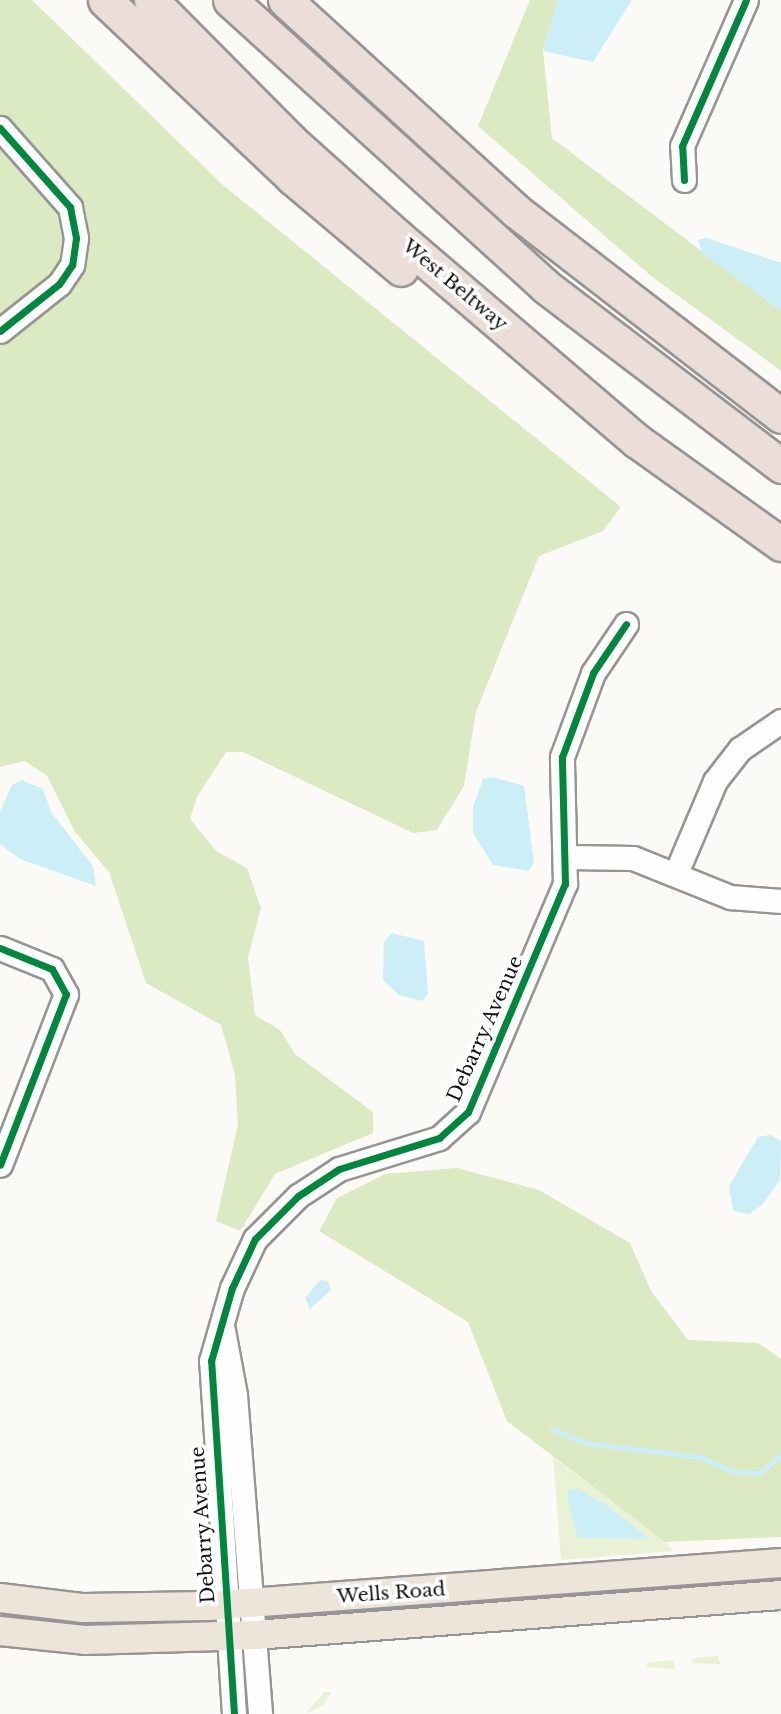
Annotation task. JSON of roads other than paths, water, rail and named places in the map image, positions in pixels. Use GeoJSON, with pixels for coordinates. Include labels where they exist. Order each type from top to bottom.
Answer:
{"type":"FeatureCollection","features":[{"type":"Feature","properties":{"kind":"highway"},"geometry":{"type":"LineString","coordinates":[[105,0],[293,178],[480,334],[638,441]]}},
{"type":"Feature","properties":{"kind":"highway","name":"West Beltway"},"geometry":{"type":"LineString","coordinates":[[151,0],[292,142],[638,441],[781,544]]}},
{"type":"Feature","properties":{"kind":"highway"},"geometry":{"type":"LineString","coordinates":[[230,0],[465,218],[781,466]]}},
{"type":"Feature","properties":{"kind":"highway"},"geometry":{"type":"LineString","coordinates":[[285,0],[516,211],[781,416]]}},
{"type":"Feature","properties":{"kind":"main road","name":"Wells Road"},"geometry":{"type":"LineString","coordinates":[[0,1598],[83,1608],[223,1604],[781,1563]]}},
{"type":"Feature","properties":{"kind":"main road","name":"Wells Road"},"geometry":{"type":"LineString","coordinates":[[0,1631],[85,1640],[241,1635],[781,1595]]}},
{"type":"Feature","properties":{"kind":"street"},"geometry":{"type":"LineString","coordinates":[[684,180],[682,146],[746,0]]}},
{"type":"Feature","properties":{"kind":"street"},"geometry":{"type":"LineString","coordinates":[[0,128],[71,207],[76,239],[72,265],[59,284],[0,331]]}},
{"type":"Feature","properties":{"kind":"street","name":"Debarry Avenue"},"geometry":{"type":"LineString","coordinates":[[260,1714],[241,1635],[223,1604],[211,1360],[222,1327],[255,1239],[298,1196],[340,1169],[439,1139],[468,1112],[565,884],[568,857],[562,757],[593,673],[626,624]]}},
{"type":"Feature","properties":{"kind":"street"},"geometry":{"type":"LineString","coordinates":[[676,873],[715,780],[740,749],[781,720]]}},
{"type":"Feature","properties":{"kind":"street"},"geometry":{"type":"LineString","coordinates":[[568,857],[616,854],[676,873],[730,897],[781,901]]}},
{"type":"Feature","properties":{"kind":"street"},"geometry":{"type":"LineString","coordinates":[[0,948],[52,969],[66,994],[0,1165]]}},
{"type":"Feature","properties":{"kind":"street","name":"Debarry Avenue"},"geometry":{"type":"LineString","coordinates":[[222,1327],[235,1395],[253,1602],[241,1635],[234,1714]]}},
{"type":"Feature","properties":{"kind":"water"},"geometry":{"type":"Polygon","coordinates":[[[558,0],[632,0],[593,62],[543,51],[558,0]]]}},
{"type":"Feature","properties":{"kind":"water"},"geometry":{"type":"Polygon","coordinates":[[[707,238],[781,263],[781,311],[703,254],[698,240],[707,238]]]}},
{"type":"Feature","properties":{"kind":"water"},"geometry":{"type":"Polygon","coordinates":[[[493,777],[524,786],[534,863],[528,871],[493,865],[473,833],[473,807],[483,779],[493,777]]]}},
{"type":"Feature","properties":{"kind":"water"},"geometry":{"type":"Polygon","coordinates":[[[22,780],[43,789],[51,812],[93,866],[96,886],[20,859],[0,844],[0,812],[12,785],[22,780]]]}},
{"type":"Feature","properties":{"kind":"water"},"geometry":{"type":"Polygon","coordinates":[[[392,933],[424,941],[428,994],[422,1001],[399,995],[383,980],[384,942],[392,933]]]}},
{"type":"Feature","properties":{"kind":"water"},"geometry":{"type":"Polygon","coordinates":[[[770,1135],[781,1141],[780,1180],[762,1205],[749,1214],[733,1211],[729,1186],[758,1137],[770,1135]]]}},
{"type":"Feature","properties":{"kind":"water"},"geometry":{"type":"Polygon","coordinates":[[[320,1280],[328,1281],[331,1290],[310,1309],[305,1298],[320,1280]]]}},
{"type":"Feature","properties":{"kind":"water"},"geometry":{"type":"Polygon","coordinates":[[[576,1488],[608,1506],[649,1539],[578,1538],[568,1502],[568,1490],[576,1488]]]}},
{"type":"Feature","properties":{"kind":"waterway"},"geometry":{"type":"LineString","coordinates":[[553,1429],[586,1443],[700,1457],[735,1472],[760,1473],[781,1454]]}}]}
